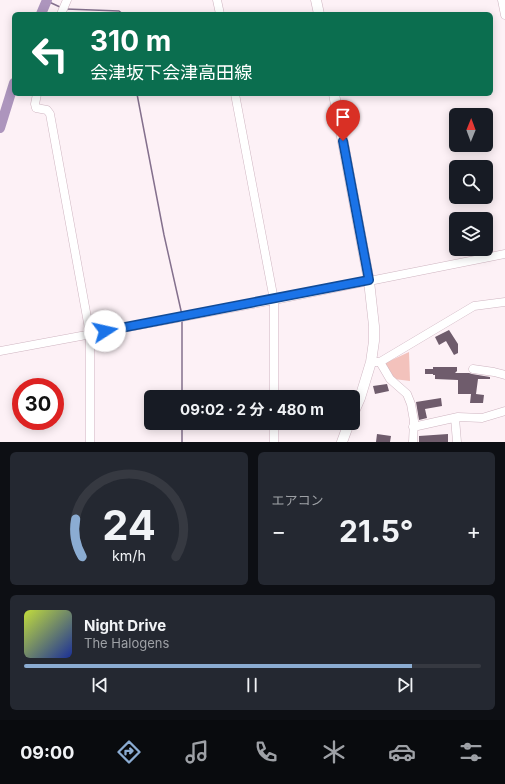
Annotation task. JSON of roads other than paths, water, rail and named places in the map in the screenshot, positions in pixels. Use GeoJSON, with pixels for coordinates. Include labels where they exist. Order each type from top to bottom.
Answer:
{"type":"FeatureCollection","features":[{"type":"Feature","properties":{"kind":"main road"},"geometry":{"type":"LineString","coordinates":[[316,0],[319,12]]}},
{"type":"Feature","properties":{"kind":"main road"},"geometry":{"type":"LineString","coordinates":[[334,96],[369,280],[375,362],[360,398]]}},
{"type":"Feature","properties":{"kind":"main road"},"geometry":{"type":"LineString","coordinates":[[342,442],[346,430]]}},
{"type":"Feature","properties":{"kind":"street"},"geometry":{"type":"LineString","coordinates":[[62,12],[67,0]]}},
{"type":"Feature","properties":{"kind":"street"},"geometry":{"type":"LineString","coordinates":[[217,0],[220,12]]}},
{"type":"Feature","properties":{"kind":"street"},"geometry":{"type":"LineString","coordinates":[[502,0],[505,15]]}},
{"type":"Feature","properties":{"kind":"street"},"geometry":{"type":"LineString","coordinates":[[37,96],[36,108],[46,110],[50,114],[90,334],[90,442]]}},
{"type":"Feature","properties":{"kind":"street"},"geometry":{"type":"LineString","coordinates":[[235,96],[274,300],[274,390]]}},
{"type":"Feature","properties":{"kind":"street"},"geometry":{"type":"LineString","coordinates":[[0,351],[274,300],[505,254]]}},
{"type":"Feature","properties":{"kind":"street"},"geometry":{"type":"LineString","coordinates":[[413,442],[411,404],[407,394],[390,379],[375,362],[474,306],[505,302]]}},
{"type":"Feature","properties":{"kind":"street"},"geometry":{"type":"LineString","coordinates":[[473,369],[505,375]]}},
{"type":"Feature","properties":{"kind":"street"},"geometry":{"type":"LineString","coordinates":[[413,427],[456,418],[482,418],[505,411]]}},
{"type":"Feature","properties":{"kind":"street"},"geometry":{"type":"LineString","coordinates":[[456,418],[457,442]]}},
{"type":"Feature","properties":{"kind":"street"},"geometry":{"type":"LineString","coordinates":[[274,430],[274,442]]}},
{"type":"Feature","properties":{"kind":"waterway"},"geometry":{"type":"LineString","coordinates":[[42,12],[47,0]]}},
{"type":"Feature","properties":{"kind":"waterway"},"geometry":{"type":"LineString","coordinates":[[47,1],[60,7]]}},
{"type":"Feature","properties":{"kind":"waterway"},"geometry":{"type":"LineString","coordinates":[[66,9],[120,12]]}},
{"type":"Feature","properties":{"kind":"waterway"},"geometry":{"type":"LineString","coordinates":[[0,128],[12,89]]}},
{"type":"Feature","properties":{"kind":"waterway"},"geometry":{"type":"LineString","coordinates":[[137,96],[164,235],[182,315]]}},
{"type":"Feature","properties":{"kind":"waterway"},"geometry":{"type":"LineString","coordinates":[[182,321],[182,390]]}},
{"type":"Feature","properties":{"kind":"waterway"},"geometry":{"type":"LineString","coordinates":[[182,430],[182,442]]}}]}
